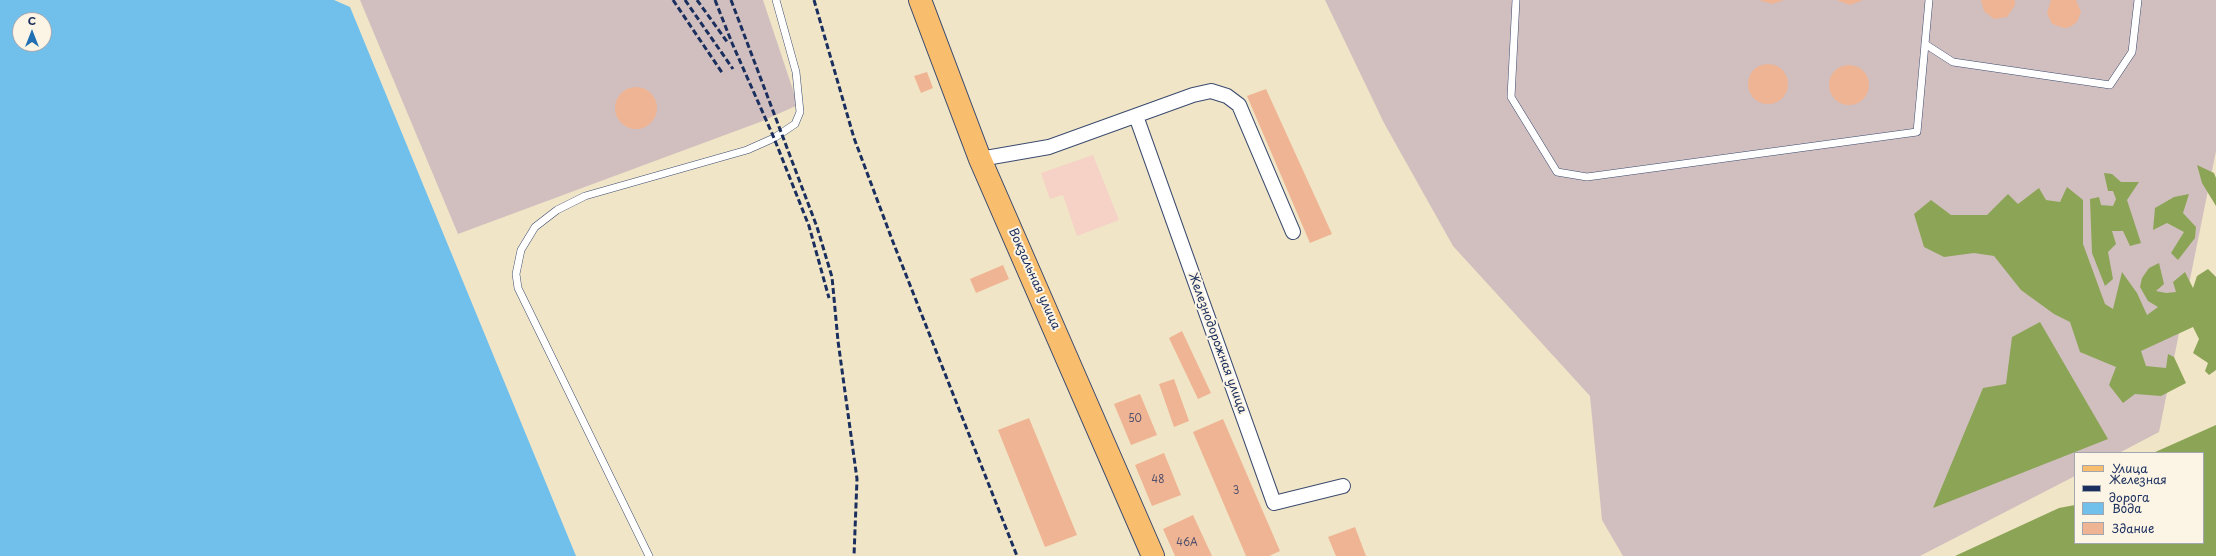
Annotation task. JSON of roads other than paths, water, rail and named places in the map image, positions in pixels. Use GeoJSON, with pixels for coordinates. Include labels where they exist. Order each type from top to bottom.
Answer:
{"type":"FeatureCollection","features":[{"type":"Feature","properties":{"kind":"main road","name":"Вокзальная улица"},"geometry":{"type":"LineString","coordinates":[[920,0],[980,159],[1153,556]]}},
{"type":"Feature","properties":{"kind":"street"},"geometry":{"type":"LineString","coordinates":[[980,159],[1048,147],[1193,95],[1211,91],[1227,96],[1239,105],[1293,232]]}},
{"type":"Feature","properties":{"kind":"street","name":"Железнодорожная улица"},"geometry":{"type":"LineString","coordinates":[[1136,116],[1274,503],[1343,486]]}},
{"type":"Feature","properties":{"kind":"lane"},"geometry":{"type":"LineString","coordinates":[[649,556],[518,288],[516,274],[520,250],[535,227],[557,210],[585,196],[747,150],[774,138],[795,124],[800,112],[796,72],[776,0]]}},
{"type":"Feature","properties":{"kind":"lane"},"geometry":{"type":"LineString","coordinates":[[1516,0],[1511,97],[1558,172],[1587,177],[1917,132],[1929,0]]}},
{"type":"Feature","properties":{"kind":"lane"},"geometry":{"type":"LineString","coordinates":[[1925,44],[1953,62],[2110,85],[2132,52],[2138,0]]}},
{"type":"Feature","properties":{"kind":"water"},"geometry":{"type":"Polygon","coordinates":[[[0,0],[334,0],[350,7],[576,556],[0,556],[0,0]]]}},
{"type":"Feature","properties":{"kind":"railway"},"geometry":{"type":"LineString","coordinates":[[673,0],[723,74]]}},
{"type":"Feature","properties":{"kind":"railway"},"geometry":{"type":"LineString","coordinates":[[685,0],[733,69]]}},
{"type":"Feature","properties":{"kind":"railway"},"geometry":{"type":"LineString","coordinates":[[697,0],[728,43]]}},
{"type":"Feature","properties":{"kind":"railway"},"geometry":{"type":"LineString","coordinates":[[715,0],[732,43],[774,138],[809,226],[829,298]]}},
{"type":"Feature","properties":{"kind":"railway"},"geometry":{"type":"LineString","coordinates":[[731,0],[817,227],[832,277],[838,341],[857,479],[854,556]]}},
{"type":"Feature","properties":{"kind":"railway"},"geometry":{"type":"LineString","coordinates":[[814,0],[854,138],[893,242],[1017,556]]}}]}
